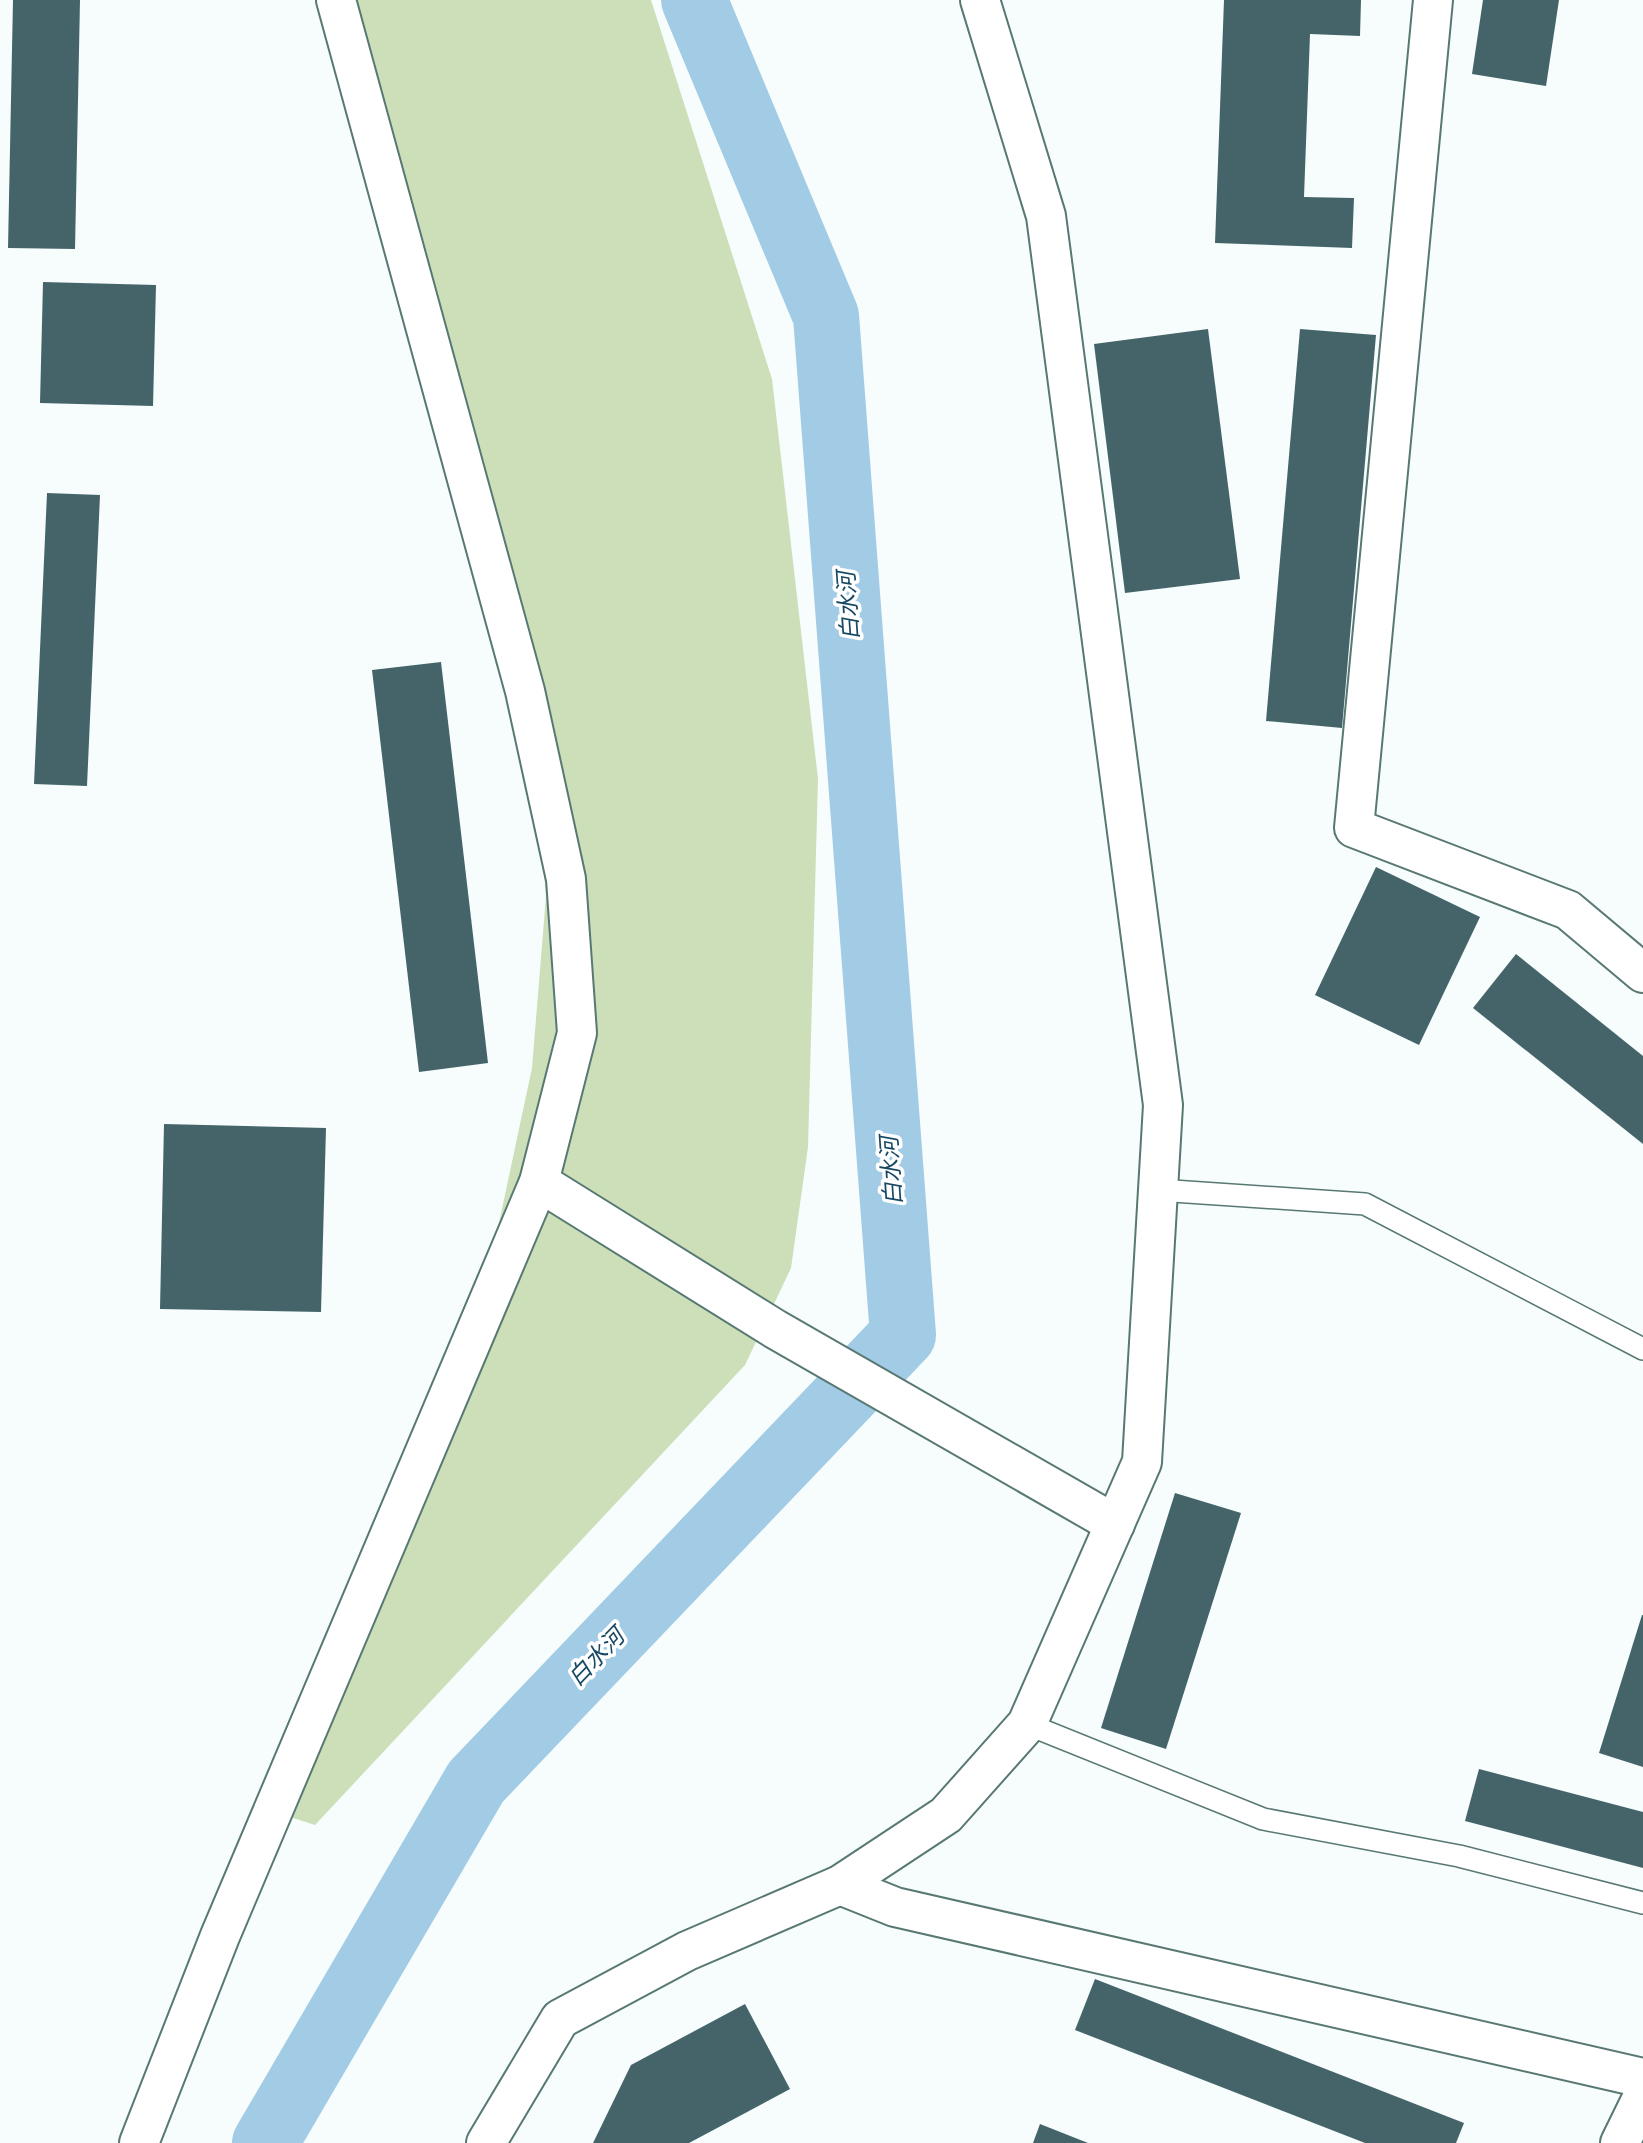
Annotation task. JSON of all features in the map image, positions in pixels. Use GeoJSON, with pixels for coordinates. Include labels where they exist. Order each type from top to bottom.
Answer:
{"type":"FeatureCollection","features":[{"type":"Feature","properties":{"kind":"main road"},"geometry":{"type":"LineString","coordinates":[[139,2143],[220,1936],[539,1182],[577,1033],[566,879],[525,691],[336,0]]}},
{"type":"Feature","properties":{"kind":"main road"},"geometry":{"type":"LineString","coordinates":[[486,2143],[560,2020],[687,1951],[840,1885],[946,1815],[1027,1724],[1142,1462],[1163,1105],[1046,215],[979,0]]}},
{"type":"Feature","properties":{"kind":"main road"},"geometry":{"type":"LineString","coordinates":[[1433,0],[1354,828],[1569,910],[1643,973]]}},
{"type":"Feature","properties":{"kind":"main road"},"geometry":{"type":"LineString","coordinates":[[539,1182],[775,1329],[1115,1524]]}},
{"type":"Feature","properties":{"kind":"main road"},"geometry":{"type":"LineString","coordinates":[[840,1885],[895,1908],[1643,2078]]}},
{"type":"Feature","properties":{"kind":"main road"},"geometry":{"type":"LineString","coordinates":[[1620,2143],[1643,2096]]}},
{"type":"Feature","properties":{"kind":"lane"},"geometry":{"type":"LineString","coordinates":[[1158,1190],[1365,1204],[1643,1349]]}},
{"type":"Feature","properties":{"kind":"lane"},"geometry":{"type":"LineString","coordinates":[[1027,1724],[1263,1819],[1459,1856],[1643,1903]]}},
{"type":"Feature","properties":{"kind":"green space"},"geometry":{"type":"Polygon","coordinates":[[[340,0],[651,0],[772,379],[818,779],[808,1147],[791,1268],[745,1365],[315,1825],[265,1809],[483,1298],[532,1068],[546,896],[523,623],[340,0]]]}},
{"type":"Feature","properties":{"kind":"building"},"geometry":{"type":"Polygon","coordinates":[[[13,0],[80,0],[75,249],[8,248],[13,0]]]}},
{"type":"Feature","properties":{"kind":"building"},"geometry":{"type":"Polygon","coordinates":[[[1224,0],[1361,0],[1360,36],[1310,34],[1304,197],[1354,198],[1352,248],[1215,243],[1224,0]]]}},
{"type":"Feature","properties":{"kind":"building"},"geometry":{"type":"Polygon","coordinates":[[[1483,0],[1559,0],[1546,86],[1472,74],[1483,0]]]}},
{"type":"Feature","properties":{"kind":"building"},"geometry":{"type":"Polygon","coordinates":[[[43,282],[156,285],[153,406],[40,403],[43,282]]]}},
{"type":"Feature","properties":{"kind":"building"},"geometry":{"type":"Polygon","coordinates":[[[1208,329],[1240,579],[1125,593],[1094,344],[1208,329]]]}},
{"type":"Feature","properties":{"kind":"building"},"geometry":{"type":"Polygon","coordinates":[[[1300,329],[1376,335],[1342,728],[1266,721],[1300,329]]]}},
{"type":"Feature","properties":{"kind":"building"},"geometry":{"type":"Polygon","coordinates":[[[47,493],[100,495],[87,786],[34,784],[47,493]]]}},
{"type":"Feature","properties":{"kind":"building"},"geometry":{"type":"Polygon","coordinates":[[[441,662],[488,1063],[419,1072],[372,670],[441,662]]]}},
{"type":"Feature","properties":{"kind":"building"},"geometry":{"type":"Polygon","coordinates":[[[1376,867],[1480,917],[1419,1045],[1315,995],[1376,867]]]}},
{"type":"Feature","properties":{"kind":"building"},"geometry":{"type":"Polygon","coordinates":[[[1516,954],[1643,1056],[1643,1144],[1473,1008],[1516,954]]]}},
{"type":"Feature","properties":{"kind":"building"},"geometry":{"type":"Polygon","coordinates":[[[164,1124],[326,1128],[321,1312],[160,1309],[164,1124]]]}},
{"type":"Feature","properties":{"kind":"building"},"geometry":{"type":"Polygon","coordinates":[[[1175,1493],[1241,1513],[1166,1749],[1101,1728],[1175,1493]]]}},
{"type":"Feature","properties":{"kind":"building"},"geometry":{"type":"Polygon","coordinates":[[[1643,1615],[1643,1767],[1599,1753],[1643,1615]]]}},
{"type":"Feature","properties":{"kind":"building"},"geometry":{"type":"Polygon","coordinates":[[[1479,1769],[1643,1812],[1643,1868],[1465,1821],[1479,1769]]]}},
{"type":"Feature","properties":{"kind":"building"},"geometry":{"type":"Polygon","coordinates":[[[1095,1979],[1464,2123],[1456,2143],[1365,2143],[1075,2030],[1095,1979]]]}},
{"type":"Feature","properties":{"kind":"building"},"geometry":{"type":"Polygon","coordinates":[[[745,2004],[790,2089],[689,2143],[593,2143],[631,2065],[745,2004]]]}},
{"type":"Feature","properties":{"kind":"building"},"geometry":{"type":"Polygon","coordinates":[[[1040,2124],[1088,2143],[1033,2143],[1040,2124]]]}},
{"type":"Feature","properties":{"kind":"waterway","name":"白水河"},"geometry":{"type":"LineString","coordinates":[[265,2143],[476,1782],[903,1335],[826,316],[694,0]]}}]}
